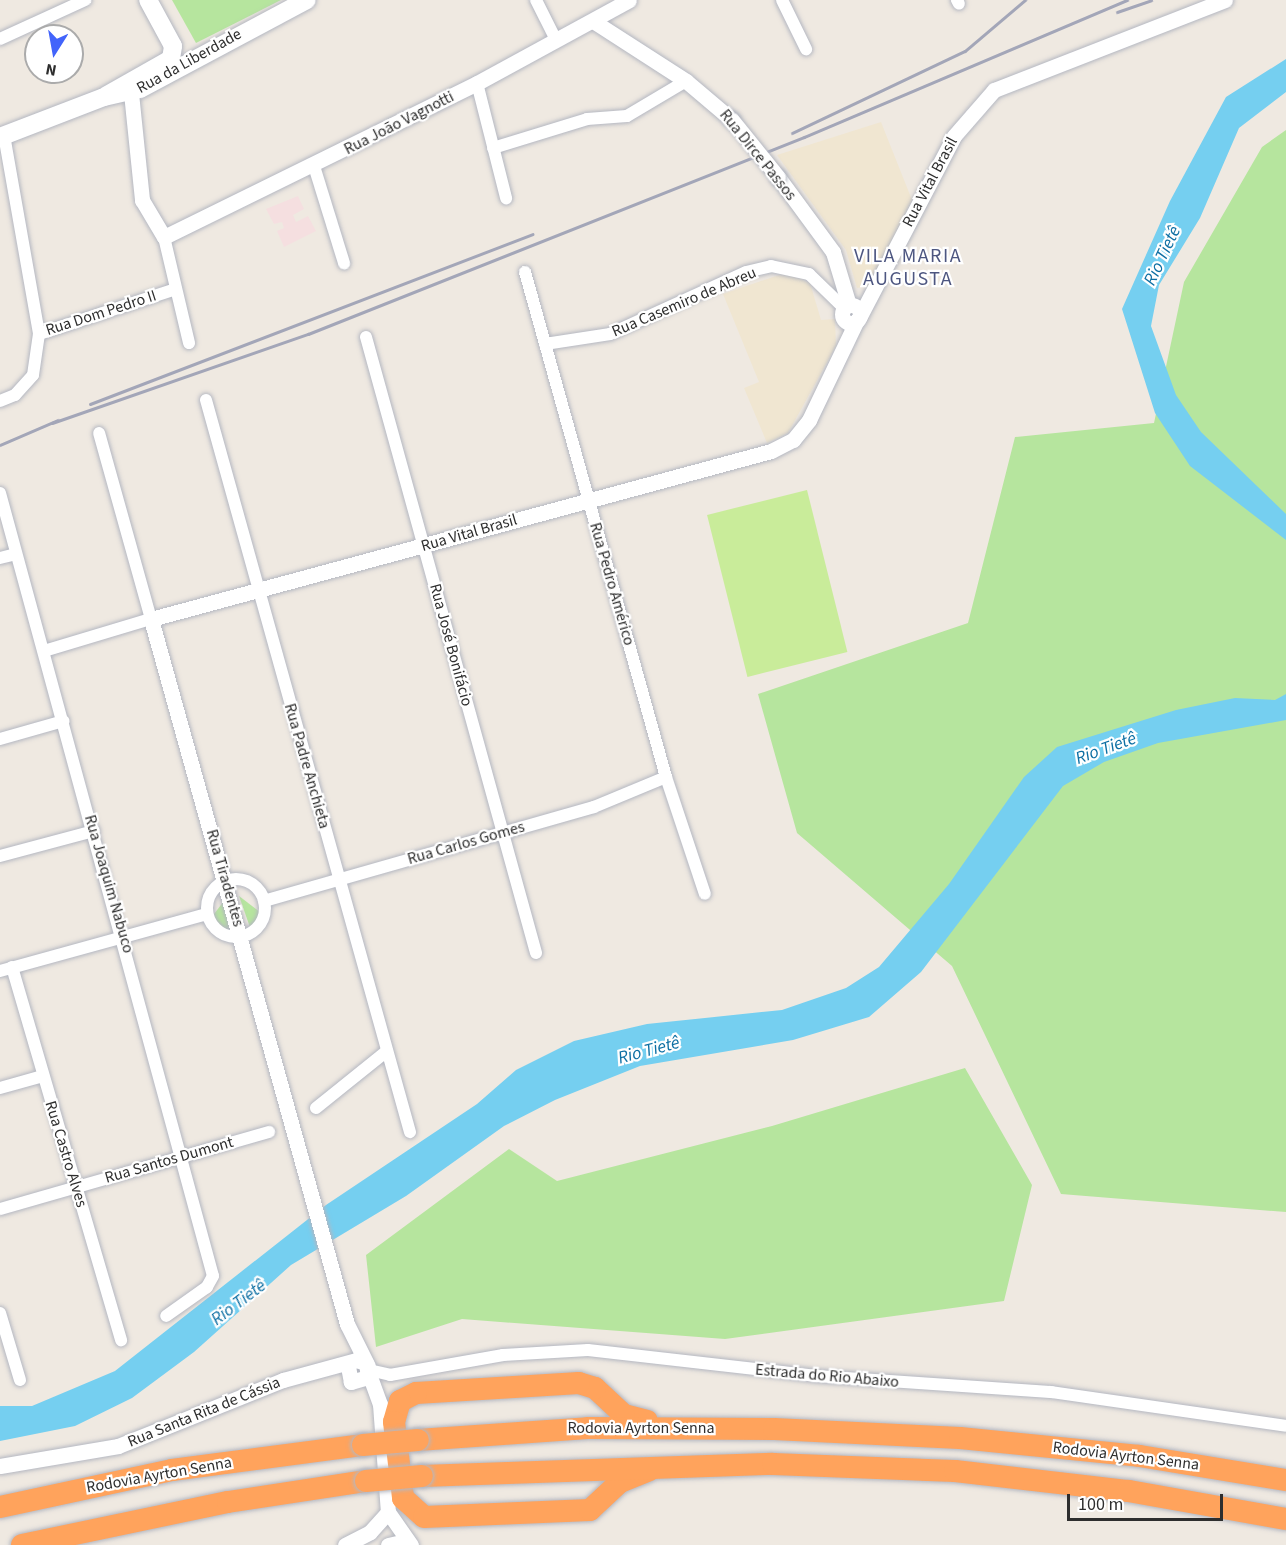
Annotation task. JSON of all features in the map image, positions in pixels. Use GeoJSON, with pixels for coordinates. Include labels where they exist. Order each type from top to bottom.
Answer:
{"type":"FeatureCollection","features":[{"type":"Feature","properties":{"kind":"highway"},"geometry":{"type":"LineString","coordinates":[[667,1465],[628,1477],[602,1501],[584,1511],[440,1517],[414,1513],[403,1498],[394,1422],[400,1401],[416,1393],[579,1383],[638,1420],[702,1427]]}},
{"type":"Feature","properties":{"kind":"highway"},"geometry":{"type":"LineString","coordinates":[[561,1429],[598,1414],[603,1397]]}},
{"type":"Feature","properties":{"kind":"highway","name":"Rodovia Ayrton Senna"},"geometry":{"type":"LineString","coordinates":[[0,1507],[172,1470],[363,1445],[561,1429],[702,1427],[960,1438],[1139,1456],[1286,1480]]}},
{"type":"Feature","properties":{"kind":"highway"},"geometry":{"type":"LineString","coordinates":[[22,1545],[228,1502],[366,1481],[568,1467],[667,1465],[955,1471],[1130,1491],[1286,1519]]}},
{"type":"Feature","properties":{"kind":"highway"},"geometry":{"type":"LineString","coordinates":[[568,1467],[598,1480],[602,1501]]}},
{"type":"Feature","properties":{"kind":"main road"},"geometry":{"type":"LineString","coordinates":[[104,97],[171,59],[173,46],[148,0]]}},
{"type":"Feature","properties":{"kind":"main road","name":"Rua da Liberdade"},"geometry":{"type":"LineString","coordinates":[[2,136],[104,97],[130,93],[208,48],[307,0]]}},
{"type":"Feature","properties":{"kind":"main road"},"geometry":{"type":"LineString","coordinates":[[173,46],[189,52],[208,48]]}},
{"type":"Feature","properties":{"kind":"main road"},"geometry":{"type":"LineString","coordinates":[[130,93],[159,66]]}},
{"type":"Feature","properties":{"kind":"street"},"geometry":{"type":"LineString","coordinates":[[0,39],[85,0]]}},
{"type":"Feature","properties":{"kind":"street"},"geometry":{"type":"LineString","coordinates":[[536,0],[555,38]]}},
{"type":"Feature","properties":{"kind":"street","name":"Rua João Vagnotti"},"geometry":{"type":"LineString","coordinates":[[164,237],[315,166],[477,83],[555,38],[593,21],[629,0]]}},
{"type":"Feature","properties":{"kind":"street"},"geometry":{"type":"LineString","coordinates":[[782,0],[806,49]]}},
{"type":"Feature","properties":{"kind":"street","name":"Rua Vital Brasil"},"geometry":{"type":"LineString","coordinates":[[44,651],[151,619],[423,547],[793,440],[843,351],[851,312],[874,289],[972,110],[994,90],[1024,75],[1225,0]]}},
{"type":"Feature","properties":{"kind":"street","name":"Rua Dirce Passos"},"geometry":{"type":"LineString","coordinates":[[593,21],[686,81],[732,120],[778,177],[833,252],[851,312]]}},
{"type":"Feature","properties":{"kind":"street"},"geometry":{"type":"LineString","coordinates":[[493,148],[587,119],[627,116],[686,81]]}},
{"type":"Feature","properties":{"kind":"street"},"geometry":{"type":"LineString","coordinates":[[477,83],[506,198]]}},
{"type":"Feature","properties":{"kind":"street"},"geometry":{"type":"LineString","coordinates":[[130,93],[142,200],[164,237],[189,343]]}},
{"type":"Feature","properties":{"kind":"street"},"geometry":{"type":"LineString","coordinates":[[2,136],[39,334]]}},
{"type":"Feature","properties":{"kind":"street"},"geometry":{"type":"LineString","coordinates":[[315,166],[344,263]]}},
{"type":"Feature","properties":{"kind":"street","name":"Rua Casemiro de Abreu"},"geometry":{"type":"LineString","coordinates":[[545,344],[610,334],[746,272],[771,266],[809,274],[851,312]]}},
{"type":"Feature","properties":{"kind":"street","name":"Rua Pedro Américo"},"geometry":{"type":"LineString","coordinates":[[525,272],[666,777],[705,894]]}},
{"type":"Feature","properties":{"kind":"street","name":"Rua Dom Pedro II"},"geometry":{"type":"LineString","coordinates":[[0,401],[15,395],[33,375],[39,334],[176,289]]}},
{"type":"Feature","properties":{"kind":"street","name":"Rua José Bonifácio"},"geometry":{"type":"LineString","coordinates":[[366,337],[537,953]]}},
{"type":"Feature","properties":{"kind":"street","name":"Rua Padre Anchieta"},"geometry":{"type":"LineString","coordinates":[[206,400],[257,591],[410,1132]]}},
{"type":"Feature","properties":{"kind":"street","name":"Rua Tiradentes"},"geometry":{"type":"LineString","coordinates":[[99,433],[226,881],[311,1195],[333,1265],[347,1324],[349,1364],[353,1383]]}},
{"type":"Feature","properties":{"kind":"street","name":"Rua Joaquim Nabuco"},"geometry":{"type":"LineString","coordinates":[[0,493],[184,1156],[213,1276],[207,1287],[166,1316]]}},
{"type":"Feature","properties":{"kind":"street"},"geometry":{"type":"LineString","coordinates":[[0,558],[16,554]]}},
{"type":"Feature","properties":{"kind":"street"},"geometry":{"type":"LineString","coordinates":[[0,739],[63,721]]}},
{"type":"Feature","properties":{"kind":"street","name":"Rua Carlos Gomes"},"geometry":{"type":"LineString","coordinates":[[264,901],[606,803],[666,777]]}},
{"type":"Feature","properties":{"kind":"street"},"geometry":{"type":"LineString","coordinates":[[0,856],[94,831]]}},
{"type":"Feature","properties":{"kind":"street"},"geometry":{"type":"LineString","coordinates":[[226,881],[247,882],[264,901],[260,926],[241,937],[218,931],[207,914],[210,897],[226,881]]}},
{"type":"Feature","properties":{"kind":"street"},"geometry":{"type":"LineString","coordinates":[[6,969],[207,914]]}},
{"type":"Feature","properties":{"kind":"street","name":"Rua Castro Alves"},"geometry":{"type":"LineString","coordinates":[[6,969],[43,1076],[120,1340]]}},
{"type":"Feature","properties":{"kind":"street"},"geometry":{"type":"LineString","coordinates":[[316,1108],[387,1051]]}},
{"type":"Feature","properties":{"kind":"street"},"geometry":{"type":"LineString","coordinates":[[0,1088],[43,1076]]}},
{"type":"Feature","properties":{"kind":"street","name":"Rua Santos Dumont"},"geometry":{"type":"LineString","coordinates":[[0,1209],[269,1132]]}},
{"type":"Feature","properties":{"kind":"street"},"geometry":{"type":"LineString","coordinates":[[0,1313],[20,1380]]}},
{"type":"Feature","properties":{"kind":"street","name":"Rua Tiradentes"},"geometry":{"type":"LineString","coordinates":[[347,1324],[377,1392],[388,1512]]}},
{"type":"Feature","properties":{"kind":"street","name":"Estrada do Rio Abaixo"},"geometry":{"type":"LineString","coordinates":[[369,1370],[390,1375],[503,1354],[588,1350],[815,1376],[1051,1392],[1286,1426]]}},
{"type":"Feature","properties":{"kind":"street"},"geometry":{"type":"LineString","coordinates":[[349,1364],[360,1360],[369,1370],[353,1383],[379,1421]]}},
{"type":"Feature","properties":{"kind":"street","name":"Rua Santa Rita de Cássia"},"geometry":{"type":"LineString","coordinates":[[0,1466],[118,1446],[302,1376],[349,1364]]}},
{"type":"Feature","properties":{"kind":"street","name":"Rua Santa Rita de Cássia"},"geometry":{"type":"LineString","coordinates":[[302,1376],[353,1383]]}},
{"type":"Feature","properties":{"kind":"street"},"geometry":{"type":"LineString","coordinates":[[345,1545],[370,1532],[388,1512],[408,1543],[388,1545]]}},
{"type":"Feature","properties":{"kind":"shaded area"},"geometry":{"type":"Polygon","coordinates":[[[881,122],[912,200],[869,286],[857,288],[846,250],[777,155],[881,122]]]}},
{"type":"Feature","properties":{"kind":"shaded area"},"geometry":{"type":"Polygon","coordinates":[[[298,196],[304,209],[293,215],[296,222],[308,216],[316,231],[284,247],[277,231],[284,228],[282,222],[274,224],[266,209],[298,196]]]}},
{"type":"Feature","properties":{"kind":"shaded area"},"geometry":{"type":"Polygon","coordinates":[[[785,273],[810,283],[821,320],[835,319],[836,346],[788,433],[767,443],[744,388],[759,382],[723,294],[785,273]]]}},
{"type":"Feature","properties":{"kind":"green space"},"geometry":{"type":"Polygon","coordinates":[[[172,0],[281,0],[196,43],[172,0]]]}},
{"type":"Feature","properties":{"kind":"green space"},"geometry":{"type":"Polygon","coordinates":[[[1286,130],[1286,1212],[1061,1194],[952,966],[797,833],[758,694],[968,623],[1015,437],[1154,423],[1184,282],[1262,147],[1286,130]]]}},
{"type":"Feature","properties":{"kind":"green space"},"geometry":{"type":"Polygon","coordinates":[[[807,490],[847,652],[747,677],[707,515],[807,490]]]}},
{"type":"Feature","properties":{"kind":"green space"},"geometry":{"type":"Polygon","coordinates":[[[239,896],[260,912],[252,933],[239,896]]]}},
{"type":"Feature","properties":{"kind":"green space"},"geometry":{"type":"Polygon","coordinates":[[[224,901],[236,937],[217,927],[214,914],[224,901]]]}},
{"type":"Feature","properties":{"kind":"green space"},"geometry":{"type":"Polygon","coordinates":[[[965,1068],[1032,1185],[1004,1301],[725,1339],[462,1319],[376,1347],[366,1255],[509,1149],[557,1181],[772,1126],[965,1068]]]}},
{"type":"Feature","properties":{"kind":"water","name":"Rio Tietê"},"geometry":{"type":"Polygon","coordinates":[[[1286,59],[1286,92],[1239,128],[1200,218],[1159,285],[1151,326],[1176,395],[1201,432],[1286,514],[1286,540],[1190,466],[1155,413],[1122,309],[1170,201],[1226,97],[1286,59]]]}},
{"type":"Feature","properties":{"kind":"water","name":"Rio Tietê"},"geometry":{"type":"Polygon","coordinates":[[[1286,694],[1286,720],[1158,743],[1104,762],[1063,786],[921,972],[869,1017],[793,1040],[640,1066],[555,1100],[504,1126],[406,1196],[291,1265],[194,1352],[132,1398],[75,1426],[0,1441],[0,1406],[32,1406],[115,1371],[326,1205],[477,1104],[516,1070],[574,1041],[647,1024],[782,1010],[846,988],[879,967],[949,884],[1024,777],[1057,747],[1176,710],[1235,698],[1275,700],[1286,694]]]}},
{"type":"Feature","properties":{"kind":"railway"},"geometry":{"type":"LineString","coordinates":[[792,133],[965,51],[1025,0]]}},
{"type":"Feature","properties":{"kind":"railway"},"geometry":{"type":"LineString","coordinates":[[52,423],[308,334],[804,137],[1127,0]]}},
{"type":"Feature","properties":{"kind":"railway"},"geometry":{"type":"LineString","coordinates":[[1117,12],[1151,0]]}},
{"type":"Feature","properties":{"kind":"railway"},"geometry":{"type":"LineString","coordinates":[[90,404],[532,234]]}},
{"type":"Feature","properties":{"kind":"railway"},"geometry":{"type":"LineString","coordinates":[[0,445],[58,420]]}},
{"type":"Feature","properties":{"kind":"district","name":"VILA MARIA AUGUSTA"},"geometry":{"type":"Point","coordinates":[908,268]}}]}
